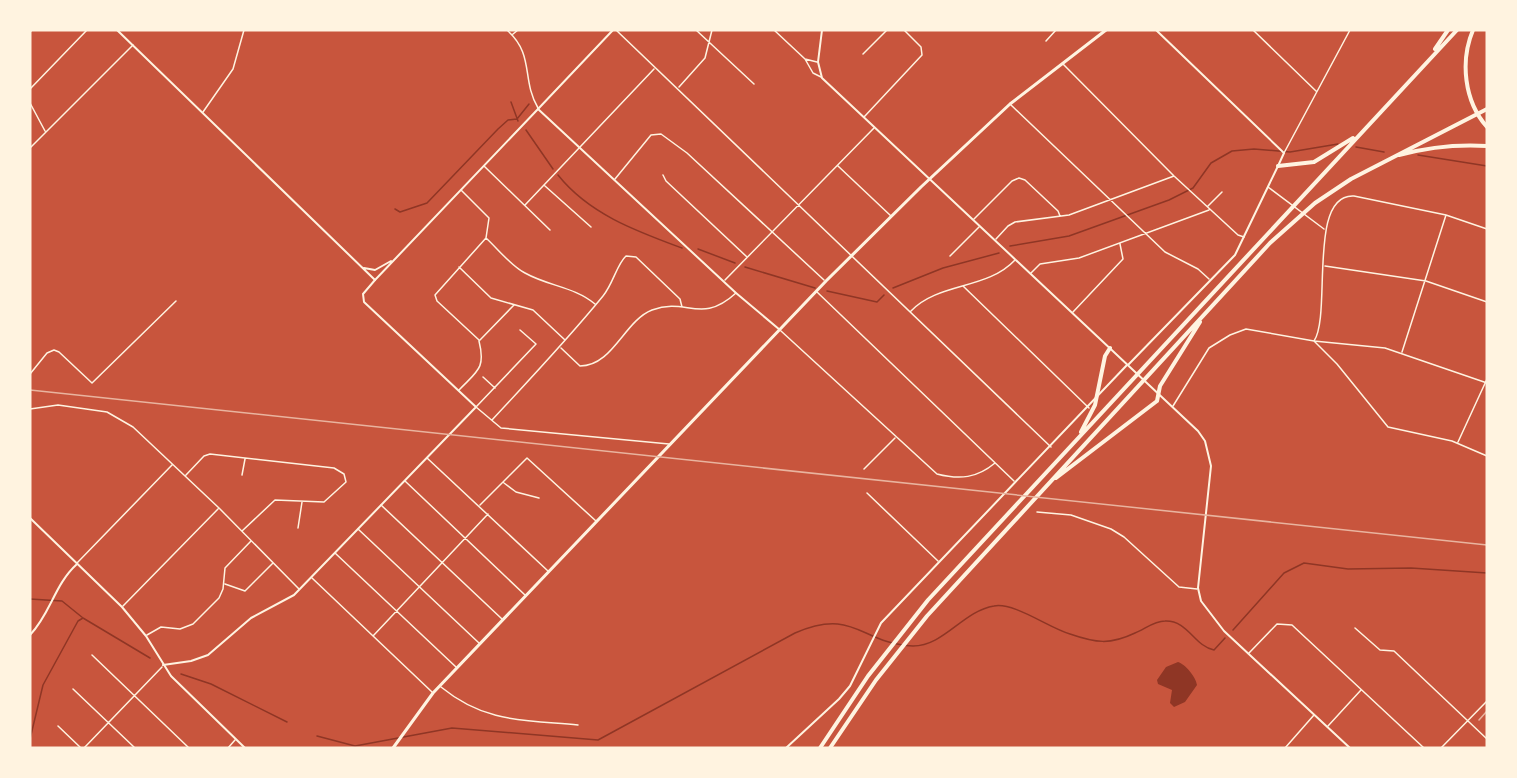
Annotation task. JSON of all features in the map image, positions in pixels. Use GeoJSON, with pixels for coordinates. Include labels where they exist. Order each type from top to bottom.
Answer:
{"type":"FeatureCollection","features":[{"type":"Feature","properties":{"kind":"highway"},"geometry":{"type":"LineString","coordinates":[[1428,59],[1448,30]]}},
{"type":"Feature","properties":{"kind":"highway"},"geometry":{"type":"LineString","coordinates":[[820,748],[901,633],[1457,30]]}},
{"type":"Feature","properties":{"kind":"highway"},"geometry":{"type":"LineString","coordinates":[[1473,30],[1466,51],[1466,78],[1471,99],[1487,127]]}},
{"type":"Feature","properties":{"kind":"highway"},"geometry":{"type":"LineString","coordinates":[[830,748],[909,637],[1270,243],[1308,209],[1351,179],[1487,109]]}},
{"type":"Feature","properties":{"kind":"highway"},"geometry":{"type":"LineString","coordinates":[[1278,166],[1302,165],[1319,160],[1361,132]]}},
{"type":"Feature","properties":{"kind":"highway"},"geometry":{"type":"LineString","coordinates":[[1390,157],[1429,147],[1459,144],[1487,146]]}},
{"type":"Feature","properties":{"kind":"highway"},"geometry":{"type":"LineString","coordinates":[[1046,486],[1157,401],[1160,386],[1207,312]]}},
{"type":"Feature","properties":{"kind":"highway"},"geometry":{"type":"LineString","coordinates":[[1077,440],[1095,405],[1105,356],[1110,348]]}},
{"type":"Feature","properties":{"kind":"main road"},"geometry":{"type":"LineString","coordinates":[[117,30],[375,280]]}},
{"type":"Feature","properties":{"kind":"main road"},"geometry":{"type":"LineString","coordinates":[[163,666],[208,655],[251,618],[299,590],[476,408],[364,302],[363,294],[615,30]]}},
{"type":"Feature","properties":{"kind":"main road"},"geometry":{"type":"LineString","coordinates":[[822,30],[818,62],[822,78],[1198,430],[1210,454],[1198,589],[1201,601],[1224,631],[1350,748]]}},
{"type":"Feature","properties":{"kind":"main road"},"geometry":{"type":"LineString","coordinates":[[393,748],[402,732],[433,693],[826,281],[930,178],[1010,104],[1106,30]]}},
{"type":"Feature","properties":{"kind":"main road"},"geometry":{"type":"LineString","coordinates":[[786,748],[850,686],[876,629],[1210,281],[1234,255],[1245,237],[1284,153],[1156,30]]}},
{"type":"Feature","properties":{"kind":"main road"},"geometry":{"type":"LineString","coordinates":[[538,109],[736,293],[780,330]]}},
{"type":"Feature","properties":{"kind":"main road"},"geometry":{"type":"LineString","coordinates":[[361,267],[369,270],[381,268],[397,256]]}},
{"type":"Feature","properties":{"kind":"main road"},"geometry":{"type":"LineString","coordinates":[[30,518],[122,607],[146,636],[163,666],[245,748]]}},
{"type":"Feature","properties":{"kind":"main road"},"geometry":{"type":"LineString","coordinates":[[30,635],[47,609],[63,576],[77,564]]}},
{"type":"Feature","properties":{"kind":"street"},"geometry":{"type":"LineString","coordinates":[[30,89],[87,30]]}},
{"type":"Feature","properties":{"kind":"street"},"geometry":{"type":"LineString","coordinates":[[203,113],[233,69],[244,30]]}},
{"type":"Feature","properties":{"kind":"street"},"geometry":{"type":"LineString","coordinates":[[507,30],[523,49],[531,93],[538,109]]}},
{"type":"Feature","properties":{"kind":"street"},"geometry":{"type":"LineString","coordinates":[[513,35],[518,30]]}},
{"type":"Feature","properties":{"kind":"street"},"geometry":{"type":"LineString","coordinates":[[615,30],[1051,447]]}},
{"type":"Feature","properties":{"kind":"street"},"geometry":{"type":"LineString","coordinates":[[696,30],[753,84]]}},
{"type":"Feature","properties":{"kind":"street"},"geometry":{"type":"LineString","coordinates":[[678,88],[701,64],[712,30]]}},
{"type":"Feature","properties":{"kind":"street"},"geometry":{"type":"LineString","coordinates":[[774,30],[805,59],[813,73],[822,78]]}},
{"type":"Feature","properties":{"kind":"street"},"geometry":{"type":"LineString","coordinates":[[864,54],[887,30]]}},
{"type":"Feature","properties":{"kind":"street"},"geometry":{"type":"LineString","coordinates":[[864,118],[922,55],[921,47],[904,30]]}},
{"type":"Feature","properties":{"kind":"street"},"geometry":{"type":"LineString","coordinates":[[1046,41],[1056,30]]}},
{"type":"Feature","properties":{"kind":"street"},"geometry":{"type":"LineString","coordinates":[[1253,30],[1317,91]]}},
{"type":"Feature","properties":{"kind":"street"},"geometry":{"type":"LineString","coordinates":[[1284,153],[1350,30]]}},
{"type":"Feature","properties":{"kind":"street"},"geometry":{"type":"LineString","coordinates":[[30,148],[133,45]]}},
{"type":"Feature","properties":{"kind":"street"},"geometry":{"type":"LineString","coordinates":[[805,59],[818,62]]}},
{"type":"Feature","properties":{"kind":"street"},"geometry":{"type":"LineString","coordinates":[[1063,64],[1174,176],[1238,235],[1245,237]]}},
{"type":"Feature","properties":{"kind":"street"},"geometry":{"type":"LineString","coordinates":[[525,205],[656,68]]}},
{"type":"Feature","properties":{"kind":"street"},"geometry":{"type":"LineString","coordinates":[[30,103],[45,132]]}},
{"type":"Feature","properties":{"kind":"street"},"geometry":{"type":"LineString","coordinates":[[1010,104],[1166,252],[1198,269],[1210,281]]}},
{"type":"Feature","properties":{"kind":"street"},"geometry":{"type":"LineString","coordinates":[[724,281],[874,128]]}},
{"type":"Feature","properties":{"kind":"street"},"geometry":{"type":"LineString","coordinates":[[614,179],[651,135],[657,133],[687,153],[826,281]]}},
{"type":"Feature","properties":{"kind":"street"},"geometry":{"type":"LineString","coordinates":[[484,166],[550,230]]}},
{"type":"Feature","properties":{"kind":"street"},"geometry":{"type":"LineString","coordinates":[[837,166],[892,217]]}},
{"type":"Feature","properties":{"kind":"street"},"geometry":{"type":"LineString","coordinates":[[663,175],[666,181],[748,257]]}},
{"type":"Feature","properties":{"kind":"street"},"geometry":{"type":"LineString","coordinates":[[995,240],[1015,222],[1060,216],[1174,176]]}},
{"type":"Feature","properties":{"kind":"street"},"geometry":{"type":"LineString","coordinates":[[974,220],[1012,181],[1019,178],[1025,180],[1058,211],[1060,216]]}},
{"type":"Feature","properties":{"kind":"street"},"geometry":{"type":"LineString","coordinates":[[544,185],[591,227]]}},
{"type":"Feature","properties":{"kind":"street"},"geometry":{"type":"LineString","coordinates":[[1268,187],[1324,229]]}},
{"type":"Feature","properties":{"kind":"street"},"geometry":{"type":"LineString","coordinates":[[458,391],[481,366],[483,357],[479,340],[437,301],[435,295],[486,238],[489,218],[461,189]]}},
{"type":"Feature","properties":{"kind":"street"},"geometry":{"type":"LineString","coordinates":[[1208,207],[1222,192]]}},
{"type":"Feature","properties":{"kind":"street"},"geometry":{"type":"LineString","coordinates":[[1314,341],[1318,335],[1324,266],[1324,229],[1338,201],[1348,196],[1446,215],[1487,229]]}},
{"type":"Feature","properties":{"kind":"street"},"geometry":{"type":"LineString","coordinates":[[1030,273],[1040,264],[1068,261],[1210,210]]}},
{"type":"Feature","properties":{"kind":"street"},"geometry":{"type":"LineString","coordinates":[[1402,353],[1446,215]]}},
{"type":"Feature","properties":{"kind":"street"},"geometry":{"type":"LineString","coordinates":[[950,256],[980,225]]}},
{"type":"Feature","properties":{"kind":"street"},"geometry":{"type":"LineString","coordinates":[[486,238],[523,273],[585,295],[596,304]]}},
{"type":"Feature","properties":{"kind":"street"},"geometry":{"type":"LineString","coordinates":[[1072,313],[1123,259],[1120,244]]}},
{"type":"Feature","properties":{"kind":"street"},"geometry":{"type":"LineString","coordinates":[[491,421],[566,341],[612,285],[626,256],[636,257],[680,299],[682,308]]}},
{"type":"Feature","properties":{"kind":"street"},"geometry":{"type":"LineString","coordinates":[[910,312],[929,297],[995,277],[1016,259]]}},
{"type":"Feature","properties":{"kind":"street"},"geometry":{"type":"LineString","coordinates":[[1324,266],[1426,281],[1487,302]]}},
{"type":"Feature","properties":{"kind":"street"},"geometry":{"type":"LineString","coordinates":[[459,267],[491,298],[533,310],[566,341]]}},
{"type":"Feature","properties":{"kind":"street"},"geometry":{"type":"LineString","coordinates":[[963,286],[1089,408]]}},
{"type":"Feature","properties":{"kind":"street"},"geometry":{"type":"LineString","coordinates":[[817,291],[1015,482]]}},
{"type":"Feature","properties":{"kind":"street"},"geometry":{"type":"LineString","coordinates":[[560,347],[580,366],[589,366],[615,346],[628,328],[651,310],[714,309],[736,293]]}},
{"type":"Feature","properties":{"kind":"street"},"geometry":{"type":"LineString","coordinates":[[30,374],[47,353],[54,350],[92,383],[176,301]]}},
{"type":"Feature","properties":{"kind":"street"},"geometry":{"type":"LineString","coordinates":[[479,340],[514,304]]}},
{"type":"Feature","properties":{"kind":"street"},"geometry":{"type":"LineString","coordinates":[[1173,406],[1209,348],[1230,335],[1246,329],[1314,341],[1385,348],[1487,381],[1458,443]]}},
{"type":"Feature","properties":{"kind":"street"},"geometry":{"type":"LineString","coordinates":[[520,330],[536,344],[476,408],[491,421],[501,428],[670,444]]}},
{"type":"Feature","properties":{"kind":"street"},"geometry":{"type":"LineString","coordinates":[[780,330],[928,468],[950,477],[981,474],[995,463]]}},
{"type":"Feature","properties":{"kind":"street"},"geometry":{"type":"LineString","coordinates":[[1314,341],[1337,364],[1388,427],[1458,443],[1487,456]]}},
{"type":"Feature","properties":{"kind":"street"},"geometry":{"type":"LineString","coordinates":[[483,378],[495,388]]}},
{"type":"Feature","properties":{"kind":"street"},"geometry":{"type":"LineString","coordinates":[[30,409],[58,405],[107,412],[133,428],[174,464],[274,562],[299,590]]}},
{"type":"Feature","properties":{"kind":"street"},"geometry":{"type":"LineString","coordinates":[[864,469],[896,437]]}},
{"type":"Feature","properties":{"kind":"street"},"geometry":{"type":"LineString","coordinates":[[185,476],[204,456],[210,454],[334,468],[341,470],[346,478],[346,482],[324,502],[283,498],[275,500],[242,531]]}},
{"type":"Feature","properties":{"kind":"street"},"geometry":{"type":"LineString","coordinates":[[428,458],[549,571]]}},
{"type":"Feature","properties":{"kind":"street"},"geometry":{"type":"LineString","coordinates":[[479,506],[527,458],[597,522]]}},
{"type":"Feature","properties":{"kind":"street"},"geometry":{"type":"LineString","coordinates":[[242,475],[245,459]]}},
{"type":"Feature","properties":{"kind":"street"},"geometry":{"type":"LineString","coordinates":[[77,564],[174,464]]}},
{"type":"Feature","properties":{"kind":"street"},"geometry":{"type":"LineString","coordinates":[[405,481],[525,596]]}},
{"type":"Feature","properties":{"kind":"street"},"geometry":{"type":"LineString","coordinates":[[503,482],[516,492],[539,498]]}},
{"type":"Feature","properties":{"kind":"street"},"geometry":{"type":"LineString","coordinates":[[867,493],[939,561]]}},
{"type":"Feature","properties":{"kind":"street"},"geometry":{"type":"LineString","coordinates":[[298,528],[302,501]]}},
{"type":"Feature","properties":{"kind":"street"},"geometry":{"type":"LineString","coordinates":[[381,505],[502,620]]}},
{"type":"Feature","properties":{"kind":"street"},"geometry":{"type":"LineString","coordinates":[[122,607],[219,508]]}},
{"type":"Feature","properties":{"kind":"street"},"geometry":{"type":"LineString","coordinates":[[1038,512],[1071,515],[1111,529],[1124,537],[1179,587],[1198,589]]}},
{"type":"Feature","properties":{"kind":"street"},"geometry":{"type":"LineString","coordinates":[[373,636],[395,610],[488,514]]}},
{"type":"Feature","properties":{"kind":"street"},"geometry":{"type":"LineString","coordinates":[[358,530],[480,644]]}},
{"type":"Feature","properties":{"kind":"street"},"geometry":{"type":"LineString","coordinates":[[146,636],[161,627],[180,629],[193,624],[219,598],[224,584],[225,568],[251,541]]}},
{"type":"Feature","properties":{"kind":"street"},"geometry":{"type":"LineString","coordinates":[[335,554],[457,668]]}},
{"type":"Feature","properties":{"kind":"street"},"geometry":{"type":"LineString","coordinates":[[224,584],[245,591],[274,562]]}},
{"type":"Feature","properties":{"kind":"street"},"geometry":{"type":"LineString","coordinates":[[311,578],[433,693]]}},
{"type":"Feature","properties":{"kind":"street"},"geometry":{"type":"LineString","coordinates":[[1249,653],[1277,624],[1292,625],[1424,748]]}},
{"type":"Feature","properties":{"kind":"street"},"geometry":{"type":"LineString","coordinates":[[1355,628],[1380,650],[1394,651],[1487,739]]}},
{"type":"Feature","properties":{"kind":"street"},"geometry":{"type":"LineString","coordinates":[[92,655],[189,748]]}},
{"type":"Feature","properties":{"kind":"street"},"geometry":{"type":"LineString","coordinates":[[58,726],[82,748],[163,666]]}},
{"type":"Feature","properties":{"kind":"street"},"geometry":{"type":"LineString","coordinates":[[440,686],[467,706],[483,713],[578,725]]}},
{"type":"Feature","properties":{"kind":"street"},"geometry":{"type":"LineString","coordinates":[[73,689],[135,748]]}},
{"type":"Feature","properties":{"kind":"street"},"geometry":{"type":"LineString","coordinates":[[1327,726],[1361,690]]}},
{"type":"Feature","properties":{"kind":"street"},"geometry":{"type":"LineString","coordinates":[[1441,748],[1487,701]]}},
{"type":"Feature","properties":{"kind":"street"},"geometry":{"type":"LineString","coordinates":[[1285,748],[1315,715]]}},
{"type":"Feature","properties":{"kind":"street"},"geometry":{"type":"LineString","coordinates":[[228,748],[236,739]]}},
{"type":"Feature","properties":{"kind":"shaded area"},"geometry":{"type":"Polygon","coordinates":[[[1178,662],[1190,671],[1197,685],[1185,702],[1174,707],[1170,703],[1172,690],[1158,684],[1157,680],[1166,667],[1178,662]]]}},
{"type":"Feature","properties":{"kind":"waterway"},"geometry":{"type":"LineString","coordinates":[[511,102],[518,121]]}},
{"type":"Feature","properties":{"kind":"waterway"},"geometry":{"type":"LineString","coordinates":[[395,209],[400,212],[427,203],[498,129],[508,120],[517,119],[529,104]]}},
{"type":"Feature","properties":{"kind":"waterway"},"geometry":{"type":"LineString","coordinates":[[526,130],[553,169]]}},
{"type":"Feature","properties":{"kind":"waterway"},"geometry":{"type":"LineString","coordinates":[[1010,246],[1069,236],[1169,200],[1193,188],[1211,163],[1232,151],[1254,149],[1290,152],[1338,144]]}},
{"type":"Feature","properties":{"kind":"waterway"},"geometry":{"type":"LineString","coordinates":[[1356,147],[1384,152]]}},
{"type":"Feature","properties":{"kind":"waterway"},"geometry":{"type":"LineString","coordinates":[[1418,155],[1487,166]]}},
{"type":"Feature","properties":{"kind":"waterway"},"geometry":{"type":"LineString","coordinates":[[558,175],[570,189],[614,220],[682,248]]}},
{"type":"Feature","properties":{"kind":"waterway"},"geometry":{"type":"LineString","coordinates":[[698,249],[735,263]]}},
{"type":"Feature","properties":{"kind":"waterway"},"geometry":{"type":"LineString","coordinates":[[893,288],[943,268],[999,253]]}},
{"type":"Feature","properties":{"kind":"waterway"},"geometry":{"type":"LineString","coordinates":[[745,267],[815,288]]}},
{"type":"Feature","properties":{"kind":"waterway"},"geometry":{"type":"LineString","coordinates":[[827,291],[877,302],[884,295]]}},
{"type":"Feature","properties":{"kind":"waterway"},"geometry":{"type":"LineString","coordinates":[[1233,630],[1284,573],[1304,563],[1348,569],[1411,568],[1487,573]]}},
{"type":"Feature","properties":{"kind":"waterway"},"geometry":{"type":"LineString","coordinates":[[30,599],[62,601],[83,618]]}},
{"type":"Feature","properties":{"kind":"waterway"},"geometry":{"type":"LineString","coordinates":[[317,736],[355,746],[452,728],[598,740],[795,633],[815,626],[845,625],[895,644],[913,646],[934,640],[973,614],[994,606],[1011,608],[1062,631],[1095,641],[1118,639],[1161,621],[1180,625],[1201,644],[1214,650],[1225,638]]}},
{"type":"Feature","properties":{"kind":"waterway"},"geometry":{"type":"LineString","coordinates":[[30,739],[43,685],[78,621],[83,618],[150,658]]}},
{"type":"Feature","properties":{"kind":"waterway"},"geometry":{"type":"LineString","coordinates":[[181,674],[211,684],[287,722]]}},
{"type":"Feature","properties":{"kind":"railway"},"geometry":{"type":"LineString","coordinates":[[30,390],[1487,545]]}},
{"type":"Feature","properties":{"kind":"railway"},"geometry":{"type":"LineString","coordinates":[[1479,720],[1487,711]]}}]}
